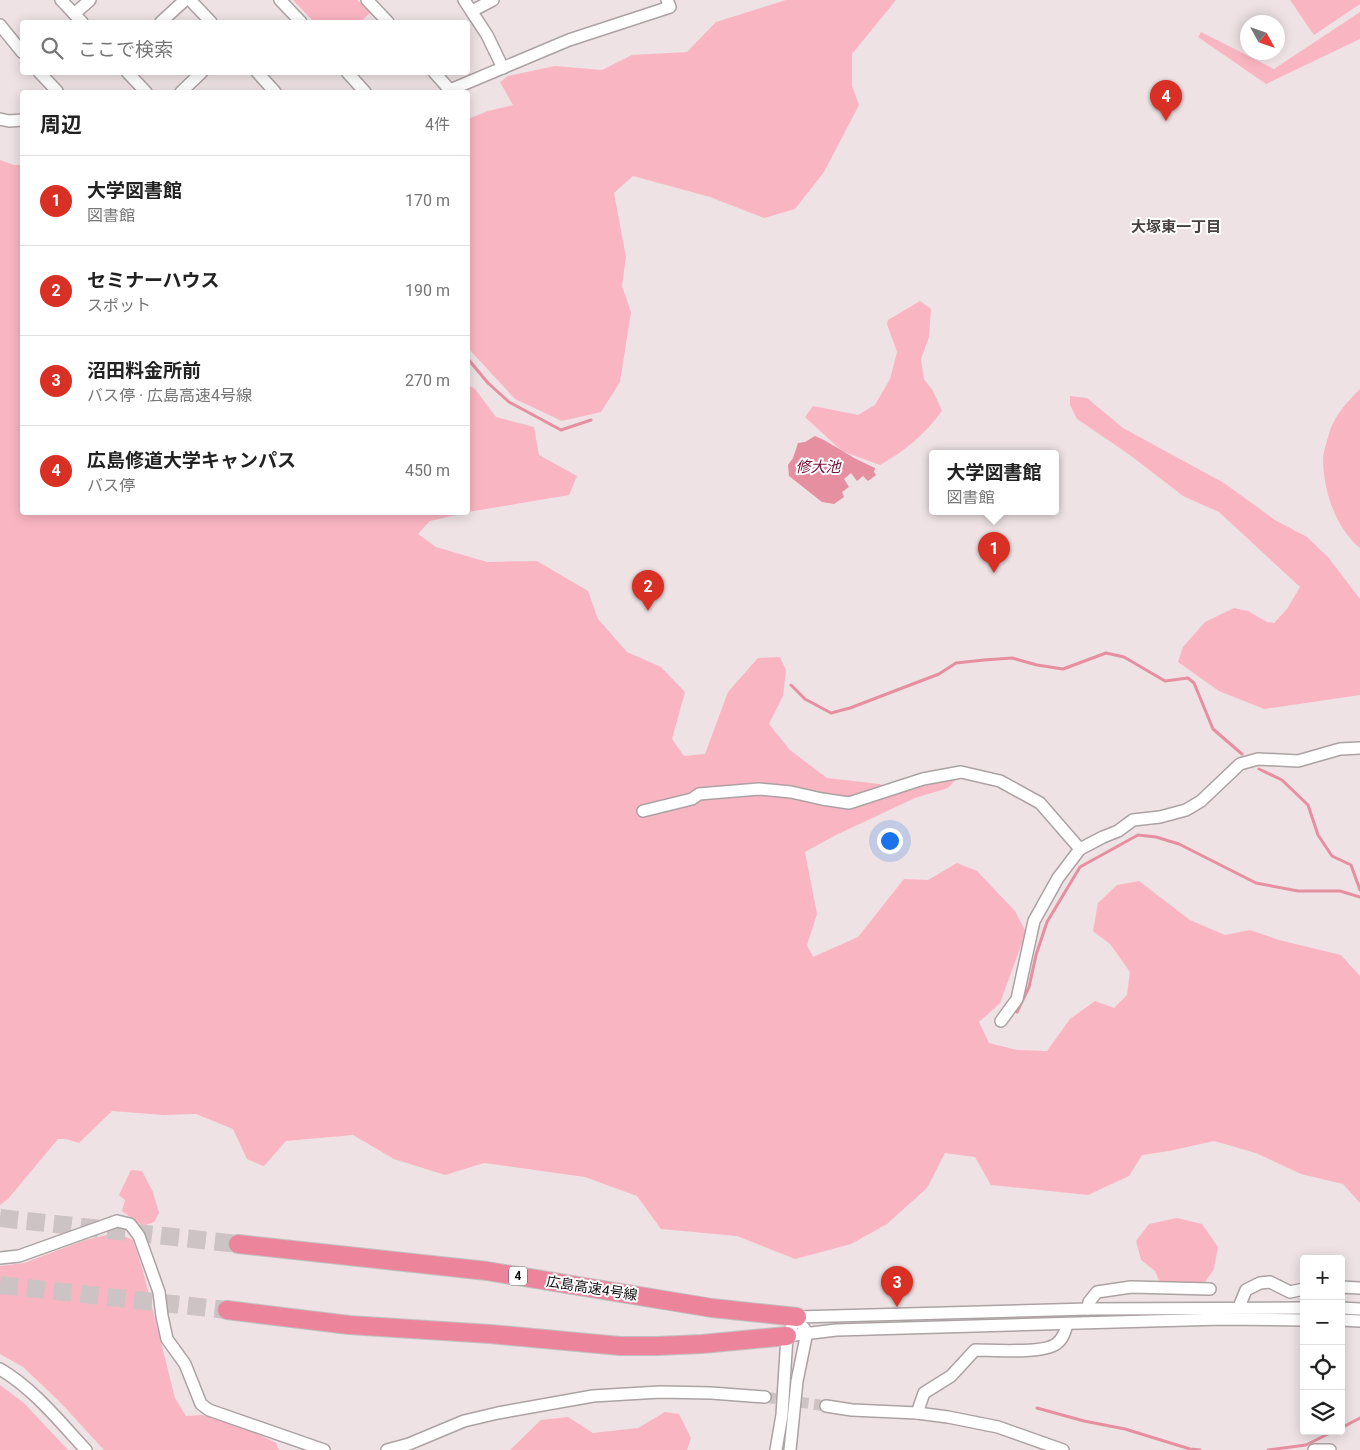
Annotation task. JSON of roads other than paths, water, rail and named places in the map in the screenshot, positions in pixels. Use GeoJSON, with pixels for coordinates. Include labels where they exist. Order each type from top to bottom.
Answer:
{"type":"FeatureCollection","features":[{"type":"Feature","properties":{"kind":"highway","name":"広島高速4号線"},"geometry":{"type":"LineString","coordinates":[[238,1244],[487,1271],[712,1308],[797,1317]]}},
{"type":"Feature","properties":{"kind":"highway"},"geometry":{"type":"LineString","coordinates":[[227,1310],[349,1325],[490,1334],[620,1346],[702,1344],[787,1336]]}},
{"type":"Feature","properties":{"kind":"street"},"geometry":{"type":"LineString","coordinates":[[61,0],[78,18],[90,0]]}},
{"type":"Feature","properties":{"kind":"street"},"geometry":{"type":"LineString","coordinates":[[163,20],[185,0]]}},
{"type":"Feature","properties":{"kind":"street"},"geometry":{"type":"LineString","coordinates":[[190,0],[208,20]]}},
{"type":"Feature","properties":{"kind":"street"},"geometry":{"type":"LineString","coordinates":[[280,0],[299,20]]}},
{"type":"Feature","properties":{"kind":"street"},"geometry":{"type":"LineString","coordinates":[[368,0],[386,20]]}},
{"type":"Feature","properties":{"kind":"street"},"geometry":{"type":"LineString","coordinates":[[464,0],[486,34],[502,68]]}},
{"type":"Feature","properties":{"kind":"street"},"geometry":{"type":"LineString","coordinates":[[472,11],[493,0]]}},
{"type":"Feature","properties":{"kind":"street"},"geometry":{"type":"LineString","coordinates":[[450,90],[569,40],[670,7],[667,0]]}},
{"type":"Feature","properties":{"kind":"street"},"geometry":{"type":"LineString","coordinates":[[0,25],[20,50]]}},
{"type":"Feature","properties":{"kind":"street"},"geometry":{"type":"LineString","coordinates":[[42,75],[55,90]]}},
{"type":"Feature","properties":{"kind":"street"},"geometry":{"type":"LineString","coordinates":[[130,75],[144,90]]}},
{"type":"Feature","properties":{"kind":"street"},"geometry":{"type":"LineString","coordinates":[[183,90],[199,75]]}},
{"type":"Feature","properties":{"kind":"street"},"geometry":{"type":"LineString","coordinates":[[260,75],[273,90]]}},
{"type":"Feature","properties":{"kind":"street"},"geometry":{"type":"LineString","coordinates":[[350,75],[363,90]]}},
{"type":"Feature","properties":{"kind":"street"},"geometry":{"type":"LineString","coordinates":[[436,75],[447,90]]}},
{"type":"Feature","properties":{"kind":"street"},"geometry":{"type":"LineString","coordinates":[[0,119],[20,120]]}},
{"type":"Feature","properties":{"kind":"street"},"geometry":{"type":"LineString","coordinates":[[1001,1021],[1018,999],[1034,921],[1058,878],[1080,849],[1103,837],[1118,832],[1133,820],[1186,810],[1201,801],[1240,764],[1258,759],[1298,761],[1340,749],[1360,748]]}},
{"type":"Feature","properties":{"kind":"street"},"geometry":{"type":"LineString","coordinates":[[643,811],[692,799],[699,794],[759,789],[791,792],[822,800],[849,803],[923,779],[961,772],[1000,781],[1040,803],[1080,849]]}},
{"type":"Feature","properties":{"kind":"street"},"geometry":{"type":"LineString","coordinates":[[0,1258],[19,1256],[117,1221],[130,1224],[139,1236],[159,1292],[167,1339],[185,1364],[201,1404],[209,1410],[324,1450]]}},
{"type":"Feature","properties":{"kind":"street"},"geometry":{"type":"LineString","coordinates":[[1238,1307],[1246,1290],[1260,1283],[1270,1282],[1290,1292],[1300,1290]]}},
{"type":"Feature","properties":{"kind":"street"},"geometry":{"type":"LineString","coordinates":[[1088,1309],[1089,1302],[1097,1292],[1132,1287],[1210,1289]]}},
{"type":"Feature","properties":{"kind":"street"},"geometry":{"type":"LineString","coordinates":[[1345,1287],[1360,1288]]}},
{"type":"Feature","properties":{"kind":"street"},"geometry":{"type":"LineString","coordinates":[[797,1317],[1088,1309],[1300,1308]]}},
{"type":"Feature","properties":{"kind":"street"},"geometry":{"type":"LineString","coordinates":[[1345,1308],[1360,1309]]}},
{"type":"Feature","properties":{"kind":"street"},"geometry":{"type":"LineString","coordinates":[[790,1450],[797,1381],[807,1332],[797,1317]]}},
{"type":"Feature","properties":{"kind":"street"},"geometry":{"type":"LineString","coordinates":[[776,1450],[782,1415],[787,1336],[797,1317]]}},
{"type":"Feature","properties":{"kind":"street"},"geometry":{"type":"LineString","coordinates":[[787,1336],[807,1332],[1222,1319],[1300,1320]]}},
{"type":"Feature","properties":{"kind":"street"},"geometry":{"type":"LineString","coordinates":[[1345,1320],[1360,1321]]}},
{"type":"Feature","properties":{"kind":"street"},"geometry":{"type":"LineString","coordinates":[[917,1413],[924,1393],[951,1376],[975,1350],[1039,1350],[1055,1344],[1065,1334],[1067,1324]]}},
{"type":"Feature","properties":{"kind":"street"},"geometry":{"type":"LineString","coordinates":[[0,1369],[33,1393],[86,1450]]}},
{"type":"Feature","properties":{"kind":"street"},"geometry":{"type":"LineString","coordinates":[[387,1450],[409,1444],[464,1421],[594,1396],[660,1392],[765,1397]]}},
{"type":"Feature","properties":{"kind":"street"},"geometry":{"type":"LineString","coordinates":[[826,1406],[852,1410],[917,1413],[998,1427],[1063,1450]]}},
{"type":"Feature","properties":{"kind":"street"},"geometry":{"type":"LineString","coordinates":[[1314,1450],[1330,1450]]}},
{"type":"Feature","properties":{"kind":"water","name":"修大池"},"geometry":{"type":"Polygon","coordinates":[[[815,436],[875,468],[874,472],[876,475],[868,481],[863,476],[857,481],[851,473],[844,479],[849,487],[842,492],[844,497],[834,504],[822,502],[789,476],[788,465],[793,458],[798,443],[805,442],[815,436]]]}},
{"type":"Feature","properties":{"kind":"waterway"},"geometry":{"type":"LineString","coordinates":[[470,361],[488,383],[509,402],[561,430],[591,420]]}},
{"type":"Feature","properties":{"kind":"waterway"},"geometry":{"type":"LineString","coordinates":[[791,685],[805,699],[831,713],[850,708],[939,674],[956,663],[1012,658],[1037,665],[1063,669],[1106,653],[1124,657],[1165,681],[1188,678],[1194,683],[1213,729],[1242,754]]}},
{"type":"Feature","properties":{"kind":"waterway"},"geometry":{"type":"LineString","coordinates":[[1259,769],[1282,780],[1308,805],[1318,835],[1332,856],[1351,865],[1360,890]]}},
{"type":"Feature","properties":{"kind":"waterway"},"geometry":{"type":"LineString","coordinates":[[1017,1012],[1029,987],[1036,955],[1047,922],[1080,867],[1138,835],[1156,837],[1179,844],[1256,883],[1298,891],[1340,891],[1360,897]]}},
{"type":"Feature","properties":{"kind":"waterway"},"geometry":{"type":"LineString","coordinates":[[1037,1408],[1084,1421],[1125,1429],[1190,1449],[1200,1450]]}},
{"type":"Feature","properties":{"kind":"waterway"},"geometry":{"type":"LineString","coordinates":[[1345,1426],[1360,1418]]}},
{"type":"Feature","properties":{"kind":"waterway"},"geometry":{"type":"LineString","coordinates":[[1268,1450],[1306,1445],[1326,1435]]}},
{"type":"Feature","properties":{"kind":"tunnel"},"geometry":{"type":"LineString","coordinates":[[0,1218],[238,1244]]}},
{"type":"Feature","properties":{"kind":"tunnel"},"geometry":{"type":"LineString","coordinates":[[0,1285],[227,1310]]}},
{"type":"Feature","properties":{"kind":"tunnel"},"geometry":{"type":"LineString","coordinates":[[765,1397],[826,1406]]}},
{"type":"Feature","properties":{"kind":"place","name":"広島修道大学キャンパス"},"geometry":{"type":"Point","coordinates":[1166,121]}},
{"type":"Feature","properties":{"kind":"place","name":"大学図書館"},"geometry":{"type":"Point","coordinates":[994,573]}},
{"type":"Feature","properties":{"kind":"place","name":"セミナーハウス"},"geometry":{"type":"Point","coordinates":[648,611]}},
{"type":"Feature","properties":{"kind":"place","name":"沼田料金所前"},"geometry":{"type":"Point","coordinates":[897,1307]}},
{"type":"Feature","properties":{"kind":"district","name":"大塚東一丁目"},"geometry":{"type":"Point","coordinates":[1176,227]}}]}
